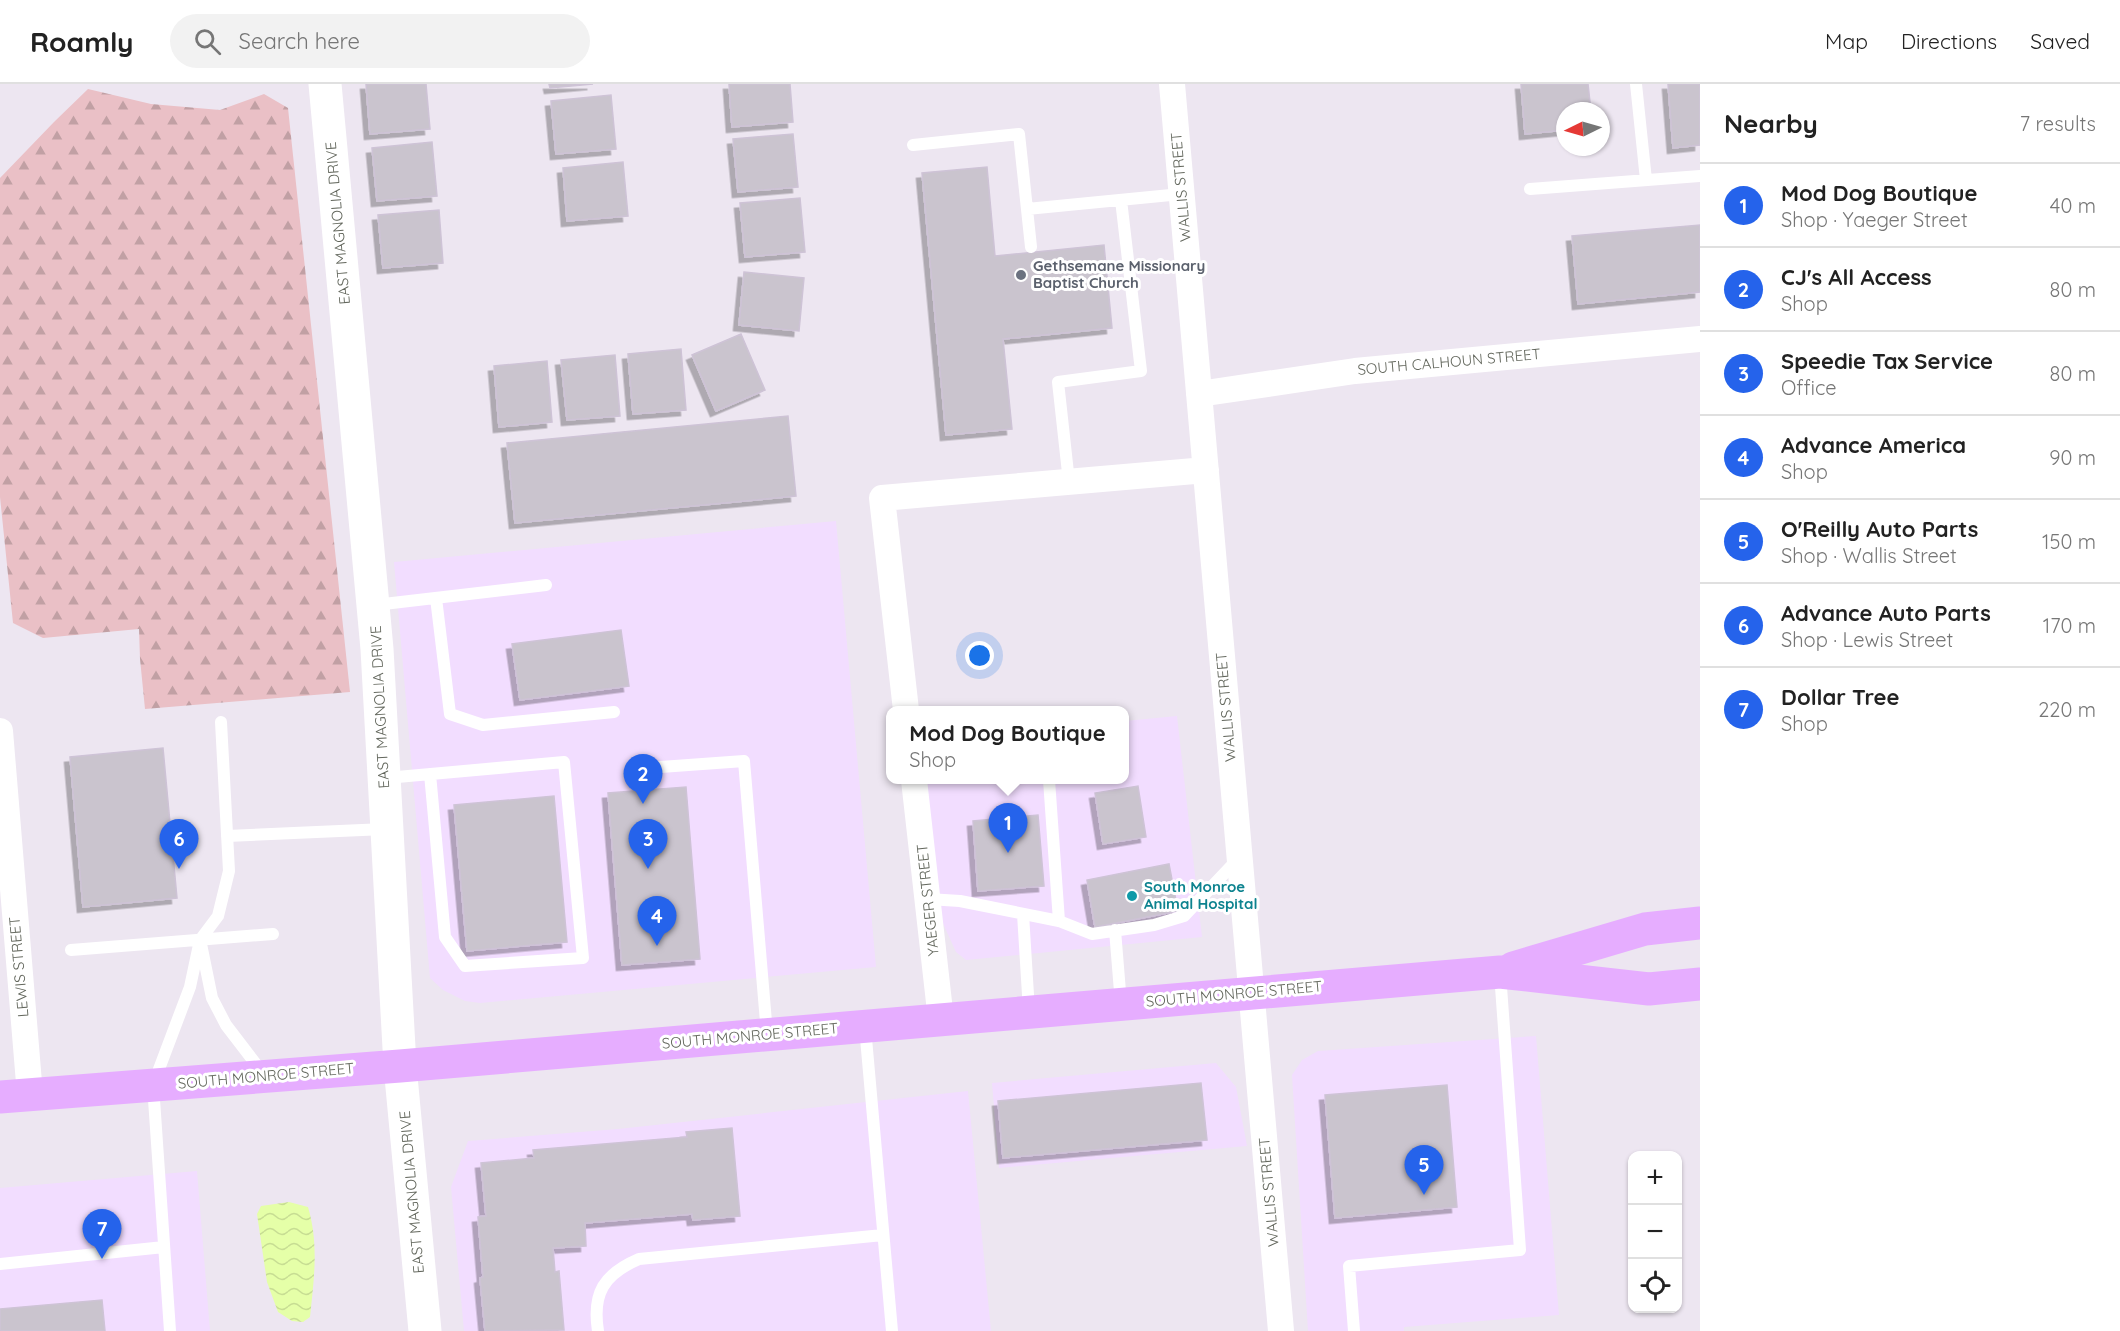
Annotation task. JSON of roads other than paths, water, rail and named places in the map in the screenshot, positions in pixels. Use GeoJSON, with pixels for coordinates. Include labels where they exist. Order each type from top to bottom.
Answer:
{"type":"FeatureCollection","features":[{"type":"Feature","properties":{"kind":"main road","name":"EAST MAGNOLIA DRIVE"},"geometry":{"type":"LineString","coordinates":[[325,84],[374,605],[400,1066],[425,1331]]}},
{"type":"Feature","properties":{"kind":"main road","name":"SOUTH MONROE STREET"},"geometry":{"type":"LineString","coordinates":[[1500,972],[1645,929],[1700,923]]}},
{"type":"Feature","properties":{"kind":"main road","name":"SOUTH MONROE STREET"},"geometry":{"type":"LineString","coordinates":[[15,1096],[400,1066],[1500,972],[1649,989],[1700,984]]}},
{"type":"Feature","properties":{"kind":"street","name":"WALLIS STREET"},"geometry":{"type":"LineString","coordinates":[[1172,84],[1281,1331]]}},
{"type":"Feature","properties":{"kind":"street","name":"SOUTH CALHOUN STREET"},"geometry":{"type":"LineString","coordinates":[[1199,394],[1355,370],[1700,339]]}},
{"type":"Feature","properties":{"kind":"street"},"geometry":{"type":"LineString","coordinates":[[905,706],[882,498],[1206,470]]}},
{"type":"Feature","properties":{"kind":"street","name":"LEWIS STREET"},"geometry":{"type":"LineString","coordinates":[[0,731],[15,1096]]}},
{"type":"Feature","properties":{"kind":"street","name":"YAEGER STREET"},"geometry":{"type":"LineString","coordinates":[[914,784],[941,1020]]}},
{"type":"Feature","properties":{"kind":"lane"},"geometry":{"type":"LineString","coordinates":[[1636,84],[1646,180]]}},
{"type":"Feature","properties":{"kind":"lane"},"geometry":{"type":"LineString","coordinates":[[913,145],[1019,134],[1031,247]]}},
{"type":"Feature","properties":{"kind":"lane"},"geometry":{"type":"LineString","coordinates":[[1530,189],[1700,176]]}},
{"type":"Feature","properties":{"kind":"lane"},"geometry":{"type":"LineString","coordinates":[[1027,209],[1181,194]]}},
{"type":"Feature","properties":{"kind":"lane"},"geometry":{"type":"LineString","coordinates":[[1069,482],[1058,382],[1141,371],[1121,200]]}},
{"type":"Feature","properties":{"kind":"lane"},"geometry":{"type":"LineString","coordinates":[[374,605],[546,585]]}},
{"type":"Feature","properties":{"kind":"lane"},"geometry":{"type":"LineString","coordinates":[[436,597],[450,714],[483,725],[614,712]]}},
{"type":"Feature","properties":{"kind":"lane"},"geometry":{"type":"LineString","coordinates":[[170,1331],[153,1085],[183,1009],[200,940],[218,916],[229,871],[220,722]]}},
{"type":"Feature","properties":{"kind":"lane"},"geometry":{"type":"LineString","coordinates":[[633,769],[744,761],[767,1035]]}},
{"type":"Feature","properties":{"kind":"lane"},"geometry":{"type":"LineString","coordinates":[[384,778],[564,762],[584,958],[465,966],[445,937],[430,774]]}},
{"type":"Feature","properties":{"kind":"lane"},"geometry":{"type":"LineString","coordinates":[[1049,784],[1059,921]]}},
{"type":"Feature","properties":{"kind":"lane"},"geometry":{"type":"LineString","coordinates":[[227,836],[387,829]]}},
{"type":"Feature","properties":{"kind":"lane"},"geometry":{"type":"LineString","coordinates":[[928,899],[960,901],[1059,921],[1092,934],[1154,925],[1184,916],[1239,858]]}},
{"type":"Feature","properties":{"kind":"lane"},"geometry":{"type":"LineString","coordinates":[[1023,914],[1029,1012]]}},
{"type":"Feature","properties":{"kind":"lane"},"geometry":{"type":"LineString","coordinates":[[1115,930],[1121,1004]]}},
{"type":"Feature","properties":{"kind":"lane"},"geometry":{"type":"LineString","coordinates":[[71,950],[273,934]]}},
{"type":"Feature","properties":{"kind":"lane"},"geometry":{"type":"LineString","coordinates":[[200,940],[212,998],[229,1030],[266,1076]]}},
{"type":"Feature","properties":{"kind":"lane"},"geometry":{"type":"LineString","coordinates":[[1354,1331],[1349,1266],[1520,1250],[1500,972]]}},
{"type":"Feature","properties":{"kind":"lane"},"geometry":{"type":"LineString","coordinates":[[865,1027],[891,1331]]}},
{"type":"Feature","properties":{"kind":"lane"},"geometry":{"type":"LineString","coordinates":[[598,1331],[596,1321],[598,1296],[605,1282],[620,1267],[639,1259],[883,1235]]}},
{"type":"Feature","properties":{"kind":"lane"},"geometry":{"type":"LineString","coordinates":[[0,1264],[164,1247]]}},
{"type":"Feature","properties":{"kind":"water"},"geometry":{"type":"Polygon","coordinates":[[[289,1202],[308,1207],[314,1234],[315,1262],[310,1317],[303,1322],[292,1321],[278,1312],[267,1282],[257,1214],[261,1206],[289,1202]]]}},
{"type":"Feature","properties":{"kind":"place","name":"Gethsemane Missionary Baptist Church"},"geometry":{"type":"Point","coordinates":[1021,275]}},
{"type":"Feature","properties":{"kind":"place","name":"CJ's All Access"},"geometry":{"type":"Point","coordinates":[643,804]}},
{"type":"Feature","properties":{"kind":"place","name":"Mod Dog Boutique"},"geometry":{"type":"Point","coordinates":[1008,853]}},
{"type":"Feature","properties":{"kind":"place","name":"Advance Auto Parts"},"geometry":{"type":"Point","coordinates":[179,869]}},
{"type":"Feature","properties":{"kind":"place","name":"Speedie Tax Service"},"geometry":{"type":"Point","coordinates":[648,869]}},
{"type":"Feature","properties":{"kind":"place","name":"South Monroe Animal Hospital"},"geometry":{"type":"Point","coordinates":[1132,896]}},
{"type":"Feature","properties":{"kind":"place","name":"Advance America"},"geometry":{"type":"Point","coordinates":[657,946]}},
{"type":"Feature","properties":{"kind":"place","name":"O'Reilly Auto Parts"},"geometry":{"type":"Point","coordinates":[1424,1195]}},
{"type":"Feature","properties":{"kind":"place","name":"Dollar Tree"},"geometry":{"type":"Point","coordinates":[102,1259]}}]}
